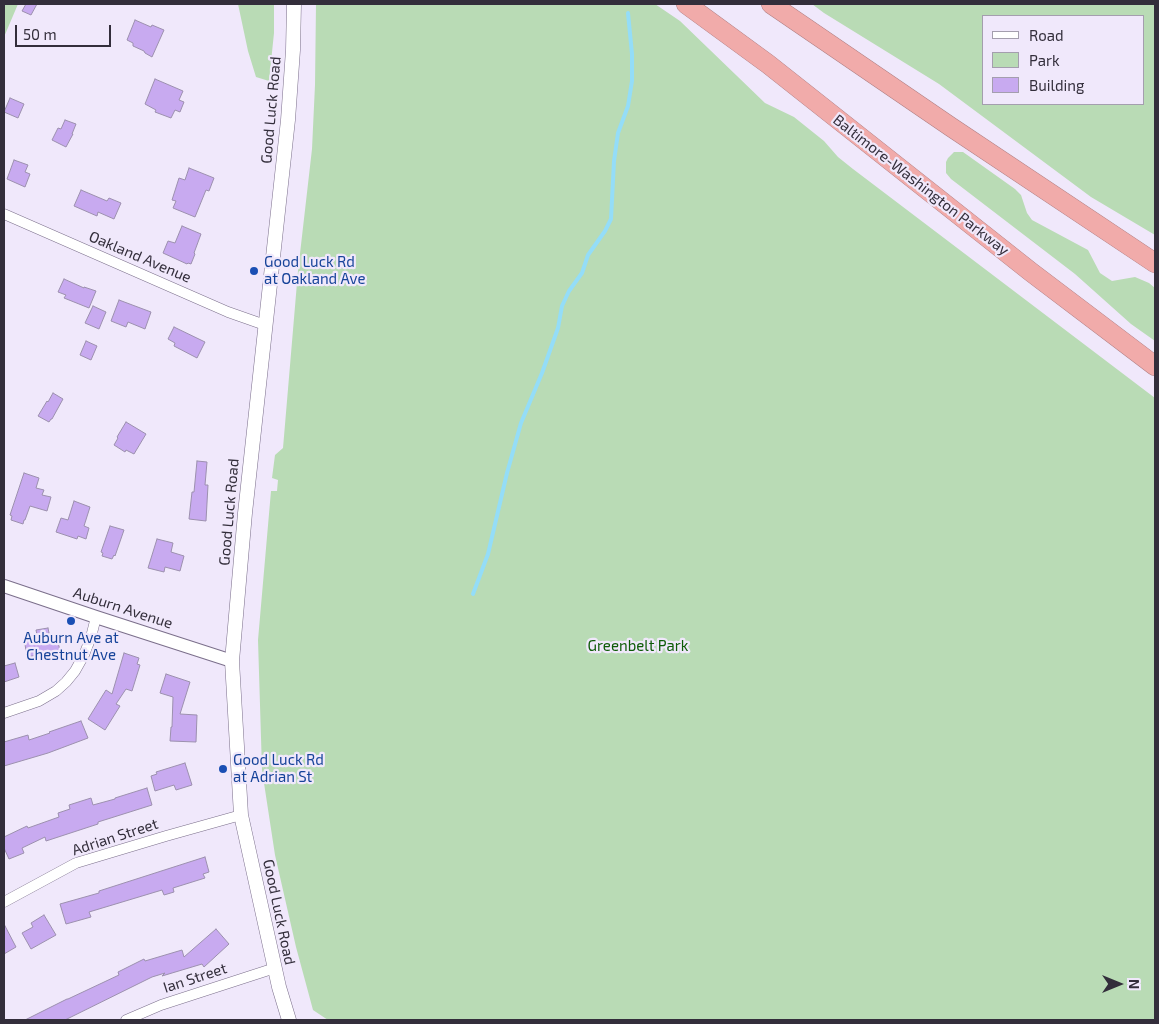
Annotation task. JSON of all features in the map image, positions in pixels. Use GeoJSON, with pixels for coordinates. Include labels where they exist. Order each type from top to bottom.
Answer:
{"type":"FeatureCollection","features":[{"type":"Feature","properties":{"kind":"highway","name":"Baltimore-Washington Parkway"},"geometry":{"type":"LineString","coordinates":[[686,4],[768,64],[1031,272],[1155,366]]}},
{"type":"Feature","properties":{"kind":"highway"},"geometry":{"type":"LineString","coordinates":[[771,4],[1155,263]]}},
{"type":"Feature","properties":{"kind":"main road","name":"Good Luck Road"},"geometry":{"type":"LineString","coordinates":[[289,1020],[279,987],[241,815],[232,660],[245,513],[288,115],[294,4]]}},
{"type":"Feature","properties":{"kind":"street","name":"Oakland Avenue"},"geometry":{"type":"LineString","coordinates":[[4,214],[228,312],[265,325]]}},
{"type":"Feature","properties":{"kind":"street","name":"Auburn Avenue"},"geometry":{"type":"LineString","coordinates":[[4,586],[232,660]]}},
{"type":"Feature","properties":{"kind":"street"},"geometry":{"type":"LineString","coordinates":[[4,713],[40,701],[56,692],[66,682],[84,655],[96,617]]}},
{"type":"Feature","properties":{"kind":"street","name":"Adrian Street"},"geometry":{"type":"LineString","coordinates":[[4,902],[76,863],[241,815]]}},
{"type":"Feature","properties":{"kind":"street","name":"Ian Street"},"geometry":{"type":"LineString","coordinates":[[126,1020],[160,1004],[275,968]]}},
{"type":"Feature","properties":{"kind":"green space"},"geometry":{"type":"Polygon","coordinates":[[[4,4],[18,4],[4,37],[4,4]]]}},
{"type":"Feature","properties":{"kind":"green space"},"geometry":{"type":"Polygon","coordinates":[[[238,4],[274,4],[274,33],[269,81],[256,77],[248,51],[238,4]]]}},
{"type":"Feature","properties":{"kind":"green space","name":"Greenbelt Park"},"geometry":{"type":"Polygon","coordinates":[[[316,4],[655,4],[680,21],[765,103],[794,117],[824,141],[838,157],[853,169],[1155,398],[1155,1020],[328,1020],[313,1010],[296,947],[275,855],[262,770],[258,640],[271,491],[277,491],[278,480],[272,478],[275,455],[283,448],[298,271],[312,149],[316,4]]]}},
{"type":"Feature","properties":{"kind":"green space"},"geometry":{"type":"Polygon","coordinates":[[[812,4],[1155,4],[1155,235],[1091,197],[939,84],[812,4]]]}},
{"type":"Feature","properties":{"kind":"green space"},"geometry":{"type":"Polygon","coordinates":[[[954,152],[963,152],[1015,189],[1021,195],[1027,213],[1032,220],[1088,250],[1100,273],[1112,281],[1135,277],[1155,288],[1155,341],[1131,324],[1075,274],[951,179],[946,173],[946,162],[954,152]]]}},
{"type":"Feature","properties":{"kind":"building"},"geometry":{"type":"Polygon","coordinates":[[[26,4],[37,4],[31,15],[22,11],[26,4]]]}},
{"type":"Feature","properties":{"kind":"building"},"geometry":{"type":"Polygon","coordinates":[[[135,20],[164,30],[152,57],[133,46],[133,43],[127,40],[135,20]]]}},
{"type":"Feature","properties":{"kind":"building"},"geometry":{"type":"Polygon","coordinates":[[[155,79],[183,91],[179,100],[184,102],[180,112],[175,110],[171,118],[155,112],[156,110],[145,104],[155,79]]]}},
{"type":"Feature","properties":{"kind":"building"},"geometry":{"type":"Polygon","coordinates":[[[10,98],[24,104],[18,118],[4,112],[10,98]]]}},
{"type":"Feature","properties":{"kind":"building"},"geometry":{"type":"Polygon","coordinates":[[[65,120],[76,124],[66,147],[52,140],[58,128],[61,129],[65,120]]]}},
{"type":"Feature","properties":{"kind":"building"},"geometry":{"type":"Polygon","coordinates":[[[14,160],[28,165],[25,172],[30,174],[25,187],[7,179],[14,160]]]}},
{"type":"Feature","properties":{"kind":"building"},"geometry":{"type":"Polygon","coordinates":[[[189,168],[214,178],[209,191],[206,190],[195,217],[173,208],[176,201],[172,200],[179,178],[185,180],[189,168]]]}},
{"type":"Feature","properties":{"kind":"building"},"geometry":{"type":"Polygon","coordinates":[[[81,190],[107,201],[109,198],[121,203],[114,219],[98,212],[97,216],[74,206],[81,190]]]}},
{"type":"Feature","properties":{"kind":"building"},"geometry":{"type":"Polygon","coordinates":[[[182,226],[201,234],[191,264],[163,253],[168,241],[175,243],[182,226]]]}},
{"type":"Feature","properties":{"kind":"building"},"geometry":{"type":"Polygon","coordinates":[[[64,279],[96,291],[89,308],[64,298],[66,295],[58,292],[64,279]]]}},
{"type":"Feature","properties":{"kind":"building"},"geometry":{"type":"Polygon","coordinates":[[[119,300],[151,312],[145,329],[128,322],[126,327],[111,321],[119,300]]]}},
{"type":"Feature","properties":{"kind":"building"},"geometry":{"type":"Polygon","coordinates":[[[93,306],[106,312],[99,329],[85,323],[93,306]]]}},
{"type":"Feature","properties":{"kind":"building"},"geometry":{"type":"Polygon","coordinates":[[[174,327],[205,342],[197,358],[174,346],[175,343],[168,339],[174,327]]]}},
{"type":"Feature","properties":{"kind":"building"},"geometry":{"type":"Polygon","coordinates":[[[86,341],[97,346],[91,360],[80,355],[86,341]]]}},
{"type":"Feature","properties":{"kind":"building"},"geometry":{"type":"Polygon","coordinates":[[[53,393],[63,399],[49,422],[38,416],[53,393]]]}},
{"type":"Feature","properties":{"kind":"building"},"geometry":{"type":"Polygon","coordinates":[[[126,422],[146,434],[134,454],[126,450],[125,452],[114,445],[126,422]]]}},
{"type":"Feature","properties":{"kind":"building"},"geometry":{"type":"Polygon","coordinates":[[[197,461],[207,462],[205,485],[208,485],[206,521],[189,519],[197,461]]]}},
{"type":"Feature","properties":{"kind":"building"},"geometry":{"type":"Polygon","coordinates":[[[24,473],[39,478],[36,488],[44,490],[42,495],[51,497],[47,511],[30,506],[23,524],[11,520],[12,516],[10,515],[24,473]]]}},
{"type":"Feature","properties":{"kind":"building"},"geometry":{"type":"Polygon","coordinates":[[[74,501],[90,507],[84,526],[89,528],[86,539],[78,536],[77,539],[56,532],[61,518],[68,520],[74,501]]]}},
{"type":"Feature","properties":{"kind":"building"},"geometry":{"type":"Polygon","coordinates":[[[110,526],[124,530],[115,556],[112,559],[102,556],[103,553],[101,552],[110,526]]]}},
{"type":"Feature","properties":{"kind":"building"},"geometry":{"type":"Polygon","coordinates":[[[157,539],[173,543],[171,552],[184,556],[180,571],[165,567],[164,572],[148,568],[157,539]]]}},
{"type":"Feature","properties":{"kind":"building"},"geometry":{"type":"Polygon","coordinates":[[[48,628],[50,638],[57,637],[60,651],[27,657],[24,638],[37,635],[36,630],[48,628]]]}},
{"type":"Feature","properties":{"kind":"building"},"geometry":{"type":"Polygon","coordinates":[[[124,653],[139,658],[137,664],[140,665],[132,691],[126,689],[116,704],[120,706],[105,730],[88,719],[106,690],[112,694],[124,653]]]}},
{"type":"Feature","properties":{"kind":"building"},"geometry":{"type":"Polygon","coordinates":[[[15,663],[19,677],[4,682],[4,666],[15,663]]]}},
{"type":"Feature","properties":{"kind":"building"},"geometry":{"type":"Polygon","coordinates":[[[166,674],[190,682],[180,714],[197,715],[196,742],[170,741],[173,697],[160,693],[166,674]]]}},
{"type":"Feature","properties":{"kind":"building"},"geometry":{"type":"Polygon","coordinates":[[[81,721],[88,738],[48,753],[4,766],[4,742],[28,735],[29,740],[81,721]]]}},
{"type":"Feature","properties":{"kind":"building"},"geometry":{"type":"Polygon","coordinates":[[[185,763],[192,785],[176,790],[174,785],[155,791],[151,776],[157,774],[156,772],[185,763]]]}},
{"type":"Feature","properties":{"kind":"building"},"geometry":{"type":"Polygon","coordinates":[[[147,788],[152,805],[46,841],[45,837],[22,848],[24,853],[9,859],[4,848],[4,837],[27,826],[28,828],[59,817],[58,813],[70,809],[69,805],[91,798],[93,805],[147,788]]]}},
{"type":"Feature","properties":{"kind":"building"},"geometry":{"type":"Polygon","coordinates":[[[205,857],[209,872],[203,874],[205,878],[173,888],[174,892],[164,895],[162,890],[89,912],[91,917],[66,924],[60,904],[99,893],[99,891],[205,857]]]}},
{"type":"Feature","properties":{"kind":"building"},"geometry":{"type":"Polygon","coordinates":[[[44,915],[56,935],[31,949],[22,933],[33,927],[31,923],[44,915]]]}},
{"type":"Feature","properties":{"kind":"building"},"geometry":{"type":"Polygon","coordinates":[[[4,924],[16,947],[4,954],[4,924]]]}},
{"type":"Feature","properties":{"kind":"building"},"geometry":{"type":"Polygon","coordinates":[[[216,929],[229,944],[204,967],[202,964],[162,976],[165,973],[152,977],[65,1020],[25,1020],[119,975],[118,972],[144,959],[145,961],[182,950],[184,957],[216,929]]]}},
{"type":"Feature","properties":{"kind":"waterway"},"geometry":{"type":"LineString","coordinates":[[473,594],[488,554],[521,423],[558,328],[562,306],[569,291],[582,273],[588,255],[611,219],[614,161],[618,133],[628,106],[632,81],[632,54],[628,13]]}},
{"type":"Feature","properties":{"kind":"place","name":"Good Luck Rd at Oakland Ave"},"geometry":{"type":"Point","coordinates":[254,271]}},
{"type":"Feature","properties":{"kind":"place","name":"Auburn Ave at Chestnut Ave"},"geometry":{"type":"Point","coordinates":[71,621]}},
{"type":"Feature","properties":{"kind":"place","name":"Good Luck Rd at Adrian St"},"geometry":{"type":"Point","coordinates":[223,769]}}]}
